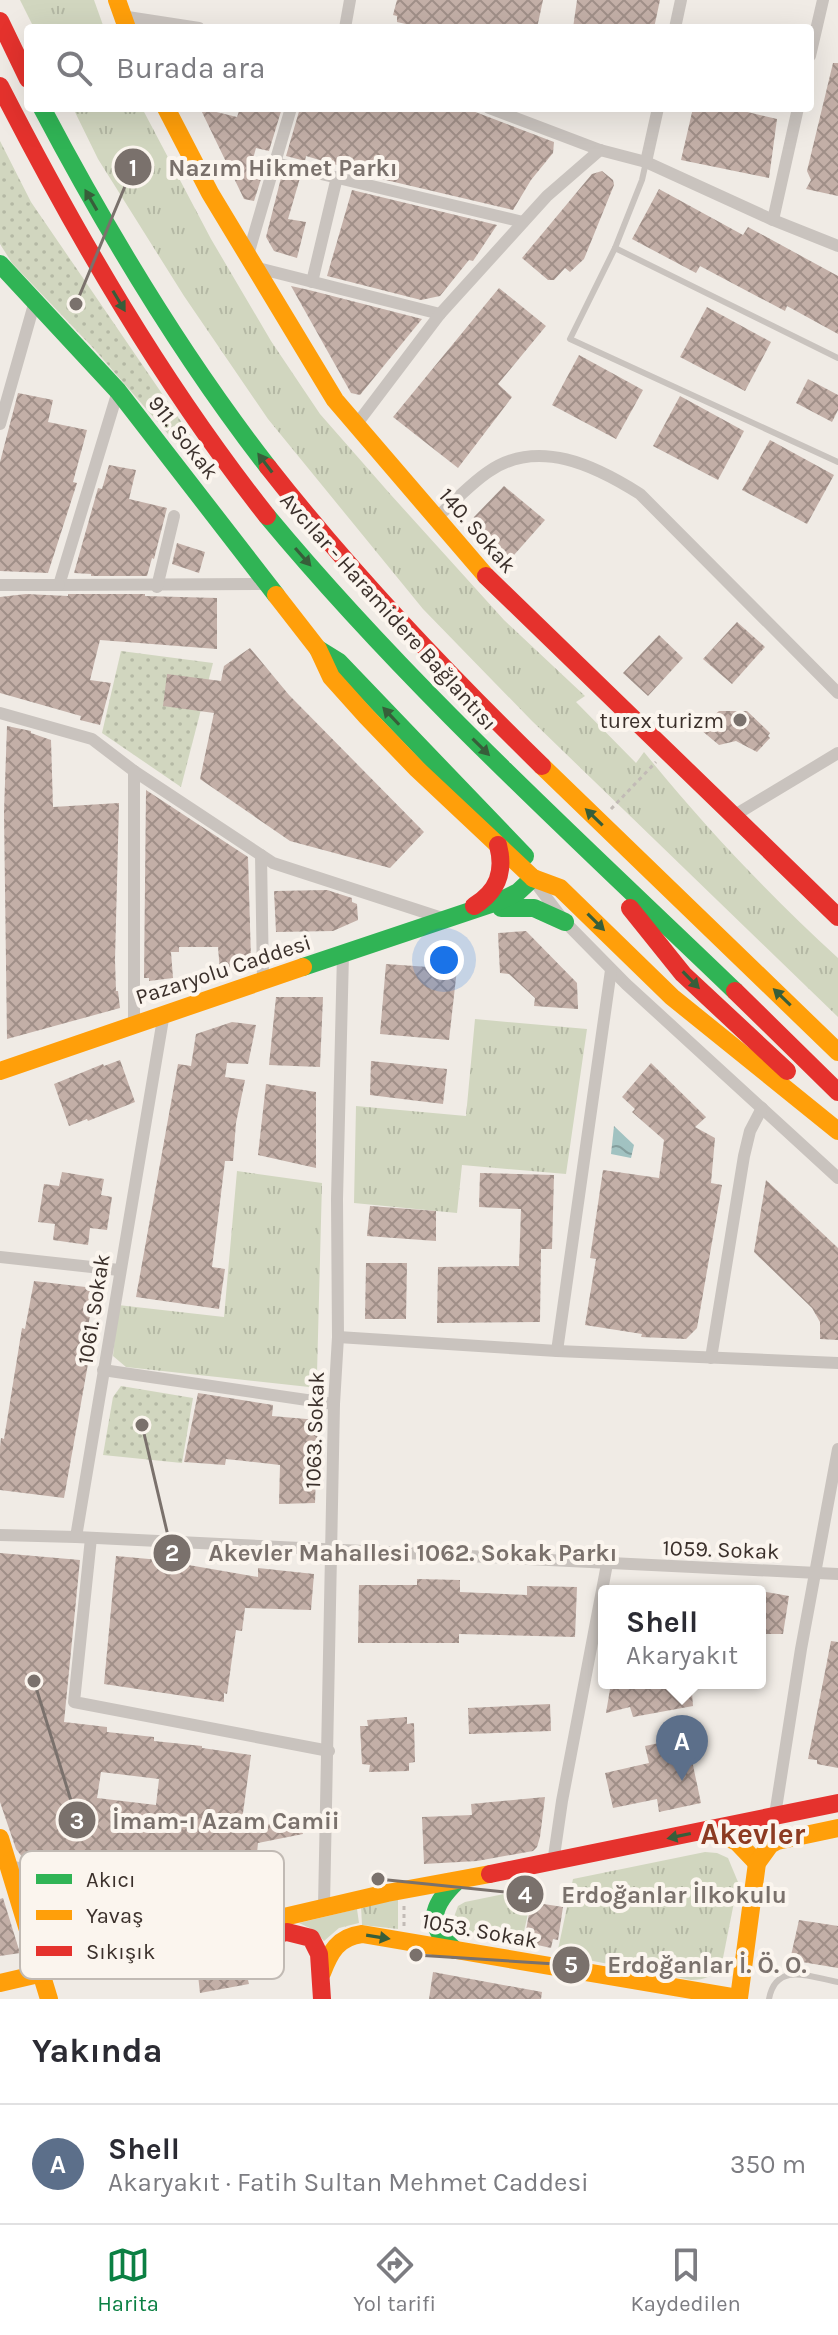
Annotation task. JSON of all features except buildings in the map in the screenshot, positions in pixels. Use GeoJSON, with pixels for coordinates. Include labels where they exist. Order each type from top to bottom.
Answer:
{"type":"FeatureCollection","features":[{"type":"Feature","properties":{"kind":"main road"},"geometry":{"type":"LineString","coordinates":[[0,21],[24,71]]}},
{"type":"Feature","properties":{"kind":"main road","name":"Avcılar - Haramidere Bağlantısı"},"geometry":{"type":"LineString","coordinates":[[0,86],[76,231],[146,346],[266,514],[379,641],[480,746],[680,942],[737,991],[838,1092]]}},
{"type":"Feature","properties":{"kind":"main road","name":"Avcılar - Haramidere Bağlantısı"},"geometry":{"type":"LineString","coordinates":[[44,112],[103,223],[172,336],[305,514],[436,661],[502,728],[838,1052]]}},
{"type":"Feature","properties":{"kind":"main road","name":"140. Sokak"},"geometry":{"type":"LineString","coordinates":[[168,112],[210,193],[335,400],[496,588],[838,917]]}},
{"type":"Feature","properties":{"kind":"main road","name":"911. Sokak"},"geometry":{"type":"LineString","coordinates":[[0,264],[118,391],[318,649],[331,677],[417,769],[533,878],[560,888],[672,997],[838,1131]]}},
{"type":"Feature","properties":{"kind":"main road","name":"911. Sokak"},"geometry":{"type":"LineString","coordinates":[[318,649],[339,662],[518,847],[527,858],[533,878]]}},
{"type":"Feature","properties":{"kind":"main road"},"geometry":{"type":"LineString","coordinates":[[453,915],[480,903],[500,879],[503,864],[498,845]]}},
{"type":"Feature","properties":{"kind":"main road"},"geometry":{"type":"LineString","coordinates":[[611,874],[643,929],[738,1027],[838,1121]]}},
{"type":"Feature","properties":{"kind":"main road"},"geometry":{"type":"LineString","coordinates":[[453,915],[506,899],[522,891],[533,878]]}},
{"type":"Feature","properties":{"kind":"main road"},"geometry":{"type":"LineString","coordinates":[[453,915],[520,905],[543,909],[565,922]]}},
{"type":"Feature","properties":{"kind":"main road","name":"Pazaryolu Caddesi"},"geometry":{"type":"LineString","coordinates":[[0,1071],[453,915]]}},
{"type":"Feature","properties":{"kind":"main road"},"geometry":{"type":"LineString","coordinates":[[284,1915],[838,1803]]}},
{"type":"Feature","properties":{"kind":"main road"},"geometry":{"type":"LineString","coordinates":[[739,1998],[757,1863],[777,1841],[838,1828]]}},
{"type":"Feature","properties":{"kind":"main road"},"geometry":{"type":"LineString","coordinates":[[709,1829],[739,1842],[750,1851],[757,1863]]}},
{"type":"Feature","properties":{"kind":"main road"},"geometry":{"type":"LineString","coordinates":[[0,1838],[20,1903]]}},
{"type":"Feature","properties":{"kind":"main road"},"geometry":{"type":"LineString","coordinates":[[455,1950],[441,1939],[434,1920],[441,1896],[457,1881]]}},
{"type":"Feature","properties":{"kind":"main road"},"geometry":{"type":"LineString","coordinates":[[284,1933],[311,1938],[319,1954],[322,1999]]}},
{"type":"Feature","properties":{"kind":"main road","name":"1053. Sokak"},"geometry":{"type":"LineString","coordinates":[[322,1973],[337,1942],[344,1936],[362,1934],[739,1998]]}},
{"type":"Feature","properties":{"kind":"main road"},"geometry":{"type":"LineString","coordinates":[[0,1983],[20,1978]]}},
{"type":"Feature","properties":{"kind":"main road"},"geometry":{"type":"LineString","coordinates":[[44,1979],[49,1999]]}},
{"type":"Feature","properties":{"kind":"street"},"geometry":{"type":"LineString","coordinates":[[346,24],[350,0]]}},
{"type":"Feature","properties":{"kind":"street"},"geometry":{"type":"LineString","coordinates":[[676,24],[681,0]]}},
{"type":"Feature","properties":{"kind":"street"},"geometry":{"type":"LineString","coordinates":[[814,39],[823,0]]}},
{"type":"Feature","properties":{"kind":"street"},"geometry":{"type":"LineString","coordinates":[[122,15],[175,24]]}},
{"type":"Feature","properties":{"kind":"street"},"geometry":{"type":"LineString","coordinates":[[290,112],[251,261],[312,282],[440,314]]}},
{"type":"Feature","properties":{"kind":"street"},"geometry":{"type":"LineString","coordinates":[[500,112],[600,150],[646,162],[838,246]]}},
{"type":"Feature","properties":{"kind":"street"},"geometry":{"type":"LineString","coordinates":[[646,162],[657,112]]}},
{"type":"Feature","properties":{"kind":"street"},"geometry":{"type":"LineString","coordinates":[[773,220],[797,112]]}},
{"type":"Feature","properties":{"kind":"street"},"geometry":{"type":"LineString","coordinates":[[356,425],[440,314],[547,196],[600,150]]}},
{"type":"Feature","properties":{"kind":"street"},"geometry":{"type":"LineString","coordinates":[[275,163],[523,222]]}},
{"type":"Feature","properties":{"kind":"street"},"geometry":{"type":"LineString","coordinates":[[312,282],[337,177]]}},
{"type":"Feature","properties":{"kind":"street"},"geometry":{"type":"LineString","coordinates":[[0,424],[35,301]]}},
{"type":"Feature","properties":{"kind":"street"},"geometry":{"type":"LineString","coordinates":[[59,585],[118,391]]}},
{"type":"Feature","properties":{"kind":"street"},"geometry":{"type":"LineString","coordinates":[[436,518],[489,471],[524,457],[567,457],[605,471],[640,494],[838,693]]}},
{"type":"Feature","properties":{"kind":"street"},"geometry":{"type":"LineString","coordinates":[[157,587],[174,516]]}},
{"type":"Feature","properties":{"kind":"street"},"geometry":{"type":"LineString","coordinates":[[0,585],[157,587],[269,584]]}},
{"type":"Feature","properties":{"kind":"street"},"geometry":{"type":"LineString","coordinates":[[0,713],[92,739],[134,771],[273,863],[453,915]]}},
{"type":"Feature","properties":{"kind":"street"},"geometry":{"type":"LineString","coordinates":[[735,815],[838,753]]}},
{"type":"Feature","properties":{"kind":"street"},"geometry":{"type":"LineString","coordinates":[[134,771],[134,1024]]}},
{"type":"Feature","properties":{"kind":"street"},"geometry":{"type":"LineString","coordinates":[[261,855],[263,980]]}},
{"type":"Feature","properties":{"kind":"street"},"geometry":{"type":"LineString","coordinates":[[533,878],[565,922],[611,970],[838,1178]]}},
{"type":"Feature","properties":{"kind":"street","name":"1063. Sokak"},"geometry":{"type":"LineString","coordinates":[[324,1906],[330,1551],[338,1337],[337,1199],[343,954]]}},
{"type":"Feature","properties":{"kind":"street"},"geometry":{"type":"LineString","coordinates":[[557,1351],[611,970]]}},
{"type":"Feature","properties":{"kind":"street","name":"1061. Sokak"},"geometry":{"type":"LineString","coordinates":[[76,1537],[164,1013]]}},
{"type":"Feature","properties":{"kind":"street"},"geometry":{"type":"LineString","coordinates":[[711,1358],[744,1156],[750,1131],[762,1108]]}},
{"type":"Feature","properties":{"kind":"street"},"geometry":{"type":"LineString","coordinates":[[0,1257],[119,1270]]}},
{"type":"Feature","properties":{"kind":"street"},"geometry":{"type":"LineString","coordinates":[[338,1337],[557,1351],[838,1363]]}},
{"type":"Feature","properties":{"kind":"street"},"geometry":{"type":"LineString","coordinates":[[103,1370],[334,1404]]}},
{"type":"Feature","properties":{"kind":"street"},"geometry":{"type":"LineString","coordinates":[[775,1815],[838,1449]]}},
{"type":"Feature","properties":{"kind":"street"},"geometry":{"type":"LineString","coordinates":[[0,1535],[76,1537]]}},
{"type":"Feature","properties":{"kind":"street","name":"1059. Sokak"},"geometry":{"type":"LineString","coordinates":[[76,1537],[838,1574]]}},
{"type":"Feature","properties":{"kind":"street"},"geometry":{"type":"LineString","coordinates":[[91,1538],[74,1702],[329,1751]]}},
{"type":"Feature","properties":{"kind":"street"},"geometry":{"type":"LineString","coordinates":[[603,1585],[607,1564]]}},
{"type":"Feature","properties":{"kind":"street"},"geometry":{"type":"LineString","coordinates":[[553,1863],[598,1611]]}},
{"type":"Feature","properties":{"kind":"street"},"geometry":{"type":"LineString","coordinates":[[8,1866],[20,1868]]}},
{"type":"Feature","properties":{"kind":"street","name":"1053. Sokak"},"geometry":{"type":"LineString","coordinates":[[739,1998],[746,1999]]}},
{"type":"Feature","properties":{"kind":"lane"},"geometry":{"type":"LineString","coordinates":[[646,162],[615,248],[570,339],[838,462]]}},
{"type":"Feature","properties":{"kind":"lane"},"geometry":{"type":"LineString","coordinates":[[615,248],[838,358]]}},
{"type":"Feature","properties":{"kind":"lane"},"geometry":{"type":"LineString","coordinates":[[769,1999],[774,1981],[783,1975],[796,1974],[838,1982]]}},
{"type":"Feature","properties":{"kind":"path"},"geometry":{"type":"LineString","coordinates":[[403,1941],[404,1890]]}},
{"type":"Feature","properties":{"kind":"green space"},"geometry":{"type":"Polygon","coordinates":[[[20,0],[94,0],[103,24],[32,24],[20,0]]]}},
{"type":"Feature","properties":{"kind":"green space"},"geometry":{"type":"Polygon","coordinates":[[[75,112],[144,112],[211,239],[271,341],[320,414],[504,620],[585,696],[576,702],[636,763],[644,752],[737,859],[838,958],[838,1017],[532,721],[423,609],[268,419],[184,296],[98,159],[75,112]]]}},
{"type":"Feature","properties":{"kind":"green space"},"geometry":{"type":"Polygon","coordinates":[[[0,141],[31,202],[193,439],[181,449],[95,350],[12,263],[0,244],[0,141]]]}},
{"type":"Feature","properties":{"kind":"green space"},"geometry":{"type":"Polygon","coordinates":[[[121,651],[213,663],[181,787],[102,733],[121,651]]]}},
{"type":"Feature","properties":{"kind":"green space"},"geometry":{"type":"Polygon","coordinates":[[[475,1019],[587,1029],[566,1174],[462,1165],[457,1213],[354,1203],[356,1106],[466,1116],[475,1019]]]}},
{"type":"Feature","properties":{"kind":"green space"},"geometry":{"type":"Polygon","coordinates":[[[237,1171],[322,1183],[317,1374],[309,1387],[126,1367],[113,1356],[118,1305],[224,1317],[237,1171]]]}},
{"type":"Feature","properties":{"kind":"green space"},"geometry":{"type":"Polygon","coordinates":[[[121,1386],[193,1398],[182,1463],[103,1455],[113,1397],[121,1386]]]}},
{"type":"Feature","properties":{"kind":"green space"},"geometry":{"type":"Polygon","coordinates":[[[705,1852],[728,1858],[738,1882],[722,1963],[713,1974],[691,1980],[557,1954],[573,1879],[705,1852]]]}},
{"type":"Feature","properties":{"kind":"green space"},"geometry":{"type":"Polygon","coordinates":[[[534,1888],[521,1944],[450,1928],[458,1906],[465,1902],[534,1888]]]}},
{"type":"Feature","properties":{"kind":"green space"},"geometry":{"type":"Polygon","coordinates":[[[398,1899],[398,1929],[362,1925],[361,1906],[398,1899]]]}},
{"type":"Feature","properties":{"kind":"green space"},"geometry":{"type":"Polygon","coordinates":[[[357,1909],[359,1923],[339,1928],[324,1941],[314,1930],[299,1923],[357,1909]]]}},
{"type":"Feature","properties":{"kind":"water"},"geometry":{"type":"Polygon","coordinates":[[[614,1126],[634,1145],[631,1158],[611,1154],[614,1126]]]}},
{"type":"Feature","properties":{"kind":"traffic: fast"},"geometry":{"type":"LineString","coordinates":[[44,112],[147,292],[205,381],[268,467]]}},
{"type":"Feature","properties":{"kind":"traffic: fast"},"geometry":{"type":"LineString","coordinates":[[0,264],[118,391],[276,595]]}},
{"type":"Feature","properties":{"kind":"traffic: fast"},"geometry":{"type":"LineString","coordinates":[[267,516],[435,701],[735,991]]}},
{"type":"Feature","properties":{"kind":"traffic: fast"},"geometry":{"type":"LineString","coordinates":[[318,649],[339,662],[525,856]]}},
{"type":"Feature","properties":{"kind":"traffic: fast"},"geometry":{"type":"LineString","coordinates":[[303,967],[500,901],[518,892],[533,878]]}},
{"type":"Feature","properties":{"kind":"traffic: fast"},"geometry":{"type":"LineString","coordinates":[[501,908],[534,908],[565,922]]}},
{"type":"Feature","properties":{"kind":"traffic: fast"},"geometry":{"type":"LineString","coordinates":[[455,1950],[439,1932],[435,1916],[442,1899],[457,1881]]}},
{"type":"Feature","properties":{"kind":"traffic: slow"},"geometry":{"type":"LineString","coordinates":[[117,0],[126,24]]}},
{"type":"Feature","properties":{"kind":"traffic: slow"},"geometry":{"type":"LineString","coordinates":[[168,112],[210,193],[335,400],[486,576]]}},
{"type":"Feature","properties":{"kind":"traffic: slow"},"geometry":{"type":"LineString","coordinates":[[276,595],[318,649],[331,677],[366,716],[417,769],[533,878]]}},
{"type":"Feature","properties":{"kind":"traffic: slow"},"geometry":{"type":"LineString","coordinates":[[542,766],[838,1052]]}},
{"type":"Feature","properties":{"kind":"traffic: slow"},"geometry":{"type":"LineString","coordinates":[[533,878],[560,888],[672,997],[838,1131]]}},
{"type":"Feature","properties":{"kind":"traffic: slow"},"geometry":{"type":"LineString","coordinates":[[0,1071],[303,967]]}},
{"type":"Feature","properties":{"kind":"traffic: slow"},"geometry":{"type":"LineString","coordinates":[[322,1973],[328,1958],[341,1942],[362,1934],[739,1998],[757,1863],[770,1845],[777,1841],[838,1828]]}},
{"type":"Feature","properties":{"kind":"traffic: slow"},"geometry":{"type":"LineString","coordinates":[[709,1829],[737,1842],[757,1863]]}},
{"type":"Feature","properties":{"kind":"traffic: slow"},"geometry":{"type":"LineString","coordinates":[[0,1838],[20,1904]]}},
{"type":"Feature","properties":{"kind":"traffic: slow"},"geometry":{"type":"LineString","coordinates":[[284,1917],[387,1893],[490,1874]]}},
{"type":"Feature","properties":{"kind":"traffic: slow"},"geometry":{"type":"LineString","coordinates":[[0,1983],[20,1978]]}},
{"type":"Feature","properties":{"kind":"traffic: slow"},"geometry":{"type":"LineString","coordinates":[[43,1979],[49,1999]]}},
{"type":"Feature","properties":{"kind":"traffic: jam"},"geometry":{"type":"LineString","coordinates":[[0,21],[24,71]]}},
{"type":"Feature","properties":{"kind":"traffic: jam"},"geometry":{"type":"LineString","coordinates":[[0,86],[59,198],[123,307],[192,414],[267,516]]}},
{"type":"Feature","properties":{"kind":"traffic: jam"},"geometry":{"type":"LineString","coordinates":[[268,467],[400,621],[542,766]]}},
{"type":"Feature","properties":{"kind":"traffic: jam"},"geometry":{"type":"LineString","coordinates":[[486,576],[838,917]]}},
{"type":"Feature","properties":{"kind":"traffic: jam"},"geometry":{"type":"LineString","coordinates":[[474,906],[489,894],[498,880],[501,864],[498,845]]}},
{"type":"Feature","properties":{"kind":"traffic: jam"},"geometry":{"type":"LineString","coordinates":[[630,908],[683,974],[787,1071]]}},
{"type":"Feature","properties":{"kind":"traffic: jam"},"geometry":{"type":"LineString","coordinates":[[735,991],[838,1092]]}},
{"type":"Feature","properties":{"kind":"traffic: jam"},"geometry":{"type":"LineString","coordinates":[[490,1874],[838,1803]]}},
{"type":"Feature","properties":{"kind":"traffic: jam"},"geometry":{"type":"LineString","coordinates":[[284,1933],[311,1938],[319,1954],[322,1999]]}},
{"type":"Feature","properties":{"kind":"place","name":"Nazım Hikmet Parkı"},"geometry":{"type":"Point","coordinates":[76,304]}},
{"type":"Feature","properties":{"kind":"place","name":"turex turizm"},"geometry":{"type":"Point","coordinates":[740,720]}},
{"type":"Feature","properties":{"kind":"place","name":"Akevler Mahallesi 1062. Sokak Parkı"},"geometry":{"type":"Point","coordinates":[142,1425]}},
{"type":"Feature","properties":{"kind":"place","name":"İmam-ı Azam Camii"},"geometry":{"type":"Point","coordinates":[34,1681]}},
{"type":"Feature","properties":{"kind":"place","name":"Shell"},"geometry":{"type":"Point","coordinates":[682,1781]}},
{"type":"Feature","properties":{"kind":"place","name":"Erdoğanlar İlkokulu"},"geometry":{"type":"Point","coordinates":[378,1879]}},
{"type":"Feature","properties":{"kind":"place","name":"Erdoğanlar İ. Ö. O."},"geometry":{"type":"Point","coordinates":[416,1955]}},
{"type":"Feature","properties":{"kind":"district","name":"Akevler"},"geometry":{"type":"Point","coordinates":[753,1834]}}]}
